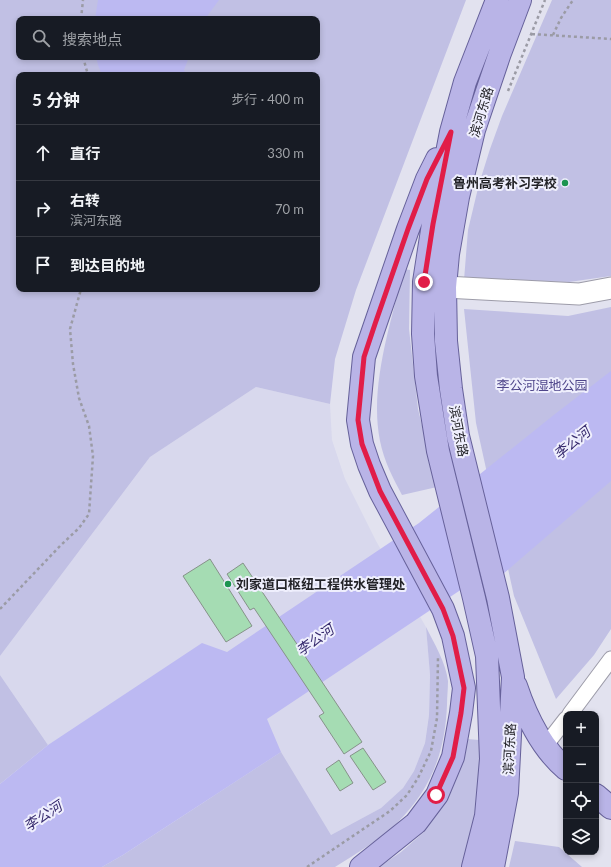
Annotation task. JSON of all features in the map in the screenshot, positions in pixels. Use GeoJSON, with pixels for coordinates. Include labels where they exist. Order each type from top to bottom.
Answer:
{"type":"FeatureCollection","features":[{"type":"Feature","properties":{"kind":"main road","name":"滨河东路"},"geometry":{"type":"LineString","coordinates":[[473,867],[486,816],[491,759],[487,656],[438,451],[426,376],[423,334],[424,282],[433,224],[451,132],[465,82],[497,0]]}},
{"type":"Feature","properties":{"kind":"main road","name":"滨河东路"},"geometry":{"type":"LineString","coordinates":[[493,867],[507,793],[513,677],[498,598],[458,436],[446,341],[446,287],[448,254],[458,197],[474,130],[520,0]]}},
{"type":"Feature","properties":{"kind":"main road"},"geometry":{"type":"LineString","coordinates":[[361,867],[416,823],[436,795],[453,757],[461,713],[464,688],[453,636],[443,609],[380,491],[362,444],[358,420],[364,357],[408,229],[427,179],[451,132]]}},
{"type":"Feature","properties":{"kind":"main road"},"geometry":{"type":"LineString","coordinates":[[513,677],[523,706],[535,730],[545,746],[563,766]]}},
{"type":"Feature","properties":{"kind":"main road"},"geometry":{"type":"LineString","coordinates":[[599,798],[611,808]]}},
{"type":"Feature","properties":{"kind":"street"},"geometry":{"type":"LineString","coordinates":[[446,287],[579,294],[611,288]]}},
{"type":"Feature","properties":{"kind":"street"},"geometry":{"type":"LineString","coordinates":[[572,711],[611,660]]}},
{"type":"Feature","properties":{"kind":"street"},"geometry":{"type":"LineString","coordinates":[[545,746],[563,723]]}},
{"type":"Feature","properties":{"kind":"path"},"geometry":{"type":"LineString","coordinates":[[81,16],[83,0]]}},
{"type":"Feature","properties":{"kind":"path"},"geometry":{"type":"LineString","coordinates":[[506,95],[546,0]]}},
{"type":"Feature","properties":{"kind":"path"},"geometry":{"type":"LineString","coordinates":[[553,35],[561,18],[573,0]]}},
{"type":"Feature","properties":{"kind":"path"},"geometry":{"type":"LineString","coordinates":[[532,34],[611,39]]}},
{"type":"Feature","properties":{"kind":"path"},"geometry":{"type":"LineString","coordinates":[[84,60],[87,72]]}},
{"type":"Feature","properties":{"kind":"path"},"geometry":{"type":"LineString","coordinates":[[0,609],[79,528],[89,514],[93,456],[89,426],[79,398],[73,364],[70,329],[80,292]]}},
{"type":"Feature","properties":{"kind":"path"},"geometry":{"type":"LineString","coordinates":[[307,867],[390,811],[408,795],[431,752],[437,718],[438,650]]}},
{"type":"Feature","properties":{"kind":"shaded area","name":"刘家道口枢纽工程供水管理处"},"geometry":{"type":"Polygon","coordinates":[[[256,387],[330,404],[332,440],[345,479],[376,541],[426,627],[430,675],[429,715],[425,743],[414,771],[403,788],[381,808],[331,835],[48,745],[0,675],[0,656],[150,457],[256,387]]]}},
{"type":"Feature","properties":{"kind":"green space"},"geometry":{"type":"Polygon","coordinates":[[[0,0],[466,0],[356,290],[335,359],[330,404],[256,387],[150,457],[0,656],[0,0]]]}},
{"type":"Feature","properties":{"kind":"green space"},"geometry":{"type":"Polygon","coordinates":[[[552,0],[611,0],[611,276],[569,282],[464,280],[468,230],[479,184],[490,149],[502,116],[552,0]]]}},
{"type":"Feature","properties":{"kind":"green space"},"geometry":{"type":"Polygon","coordinates":[[[404,269],[410,270],[409,329],[418,409],[437,487],[402,495],[389,469],[380,441],[377,420],[377,399],[383,355],[404,269]]]}},
{"type":"Feature","properties":{"kind":"green space","name":"李公河湿地公园"},"geometry":{"type":"Polygon","coordinates":[[[611,307],[611,629],[594,655],[556,699],[514,596],[476,423],[464,309],[568,316],[611,307]]]}},
{"type":"Feature","properties":{"kind":"green space"},"geometry":{"type":"Polygon","coordinates":[[[426,627],[436,646],[447,674],[446,722],[443,739],[434,769],[419,797],[397,823],[375,841],[335,867],[102,867],[123,855],[281,752],[331,835],[381,808],[403,788],[414,771],[425,743],[429,715],[430,675],[426,627]]]}},
{"type":"Feature","properties":{"kind":"green space"},"geometry":{"type":"Polygon","coordinates":[[[0,675],[48,745],[0,784],[0,675]]]}},
{"type":"Feature","properties":{"kind":"green space"},"geometry":{"type":"Polygon","coordinates":[[[467,739],[479,740],[481,768],[478,803],[463,867],[379,867],[401,852],[424,832],[451,788],[461,766],[467,739]]]}},
{"type":"Feature","properties":{"kind":"green space"},"geometry":{"type":"Polygon","coordinates":[[[515,841],[559,847],[563,850],[563,855],[568,855],[582,867],[509,867],[515,841]]]}},
{"type":"Feature","properties":{"kind":"water"},"geometry":{"type":"Polygon","coordinates":[[[98,0],[219,0],[207,16],[95,16],[98,0]]]}},
{"type":"Feature","properties":{"kind":"water"},"geometry":{"type":"Polygon","coordinates":[[[97,60],[188,60],[184,70],[185,72],[101,72],[97,60]]]}},
{"type":"Feature","properties":{"kind":"water","name":"李公河"},"geometry":{"type":"Polygon","coordinates":[[[611,371],[611,481],[502,575],[462,589],[267,719],[281,752],[123,855],[102,867],[0,867],[0,784],[48,745],[202,643],[227,652],[419,523],[611,371]]]}},
{"type":"Feature","properties":{"kind":"building"},"geometry":{"type":"Polygon","coordinates":[[[210,559],[252,626],[226,642],[183,576],[210,559]]]}},
{"type":"Feature","properties":{"kind":"building"},"geometry":{"type":"Polygon","coordinates":[[[243,563],[362,742],[344,754],[319,716],[324,713],[254,608],[250,610],[227,574],[243,563]]]}},
{"type":"Feature","properties":{"kind":"building"},"geometry":{"type":"Polygon","coordinates":[[[363,748],[386,782],[373,790],[350,756],[363,748]]]}},
{"type":"Feature","properties":{"kind":"building"},"geometry":{"type":"Polygon","coordinates":[[[339,760],[353,783],[340,791],[326,769],[339,760]]]}},
{"type":"Feature","properties":{"kind":"place","name":"鲁州高考补习学校"},"geometry":{"type":"Point","coordinates":[565,183]}},
{"type":"Feature","properties":{"kind":"place","name":"刘家道口枢纽工程供水管理处"},"geometry":{"type":"Point","coordinates":[228,584]}},
{"type":"Feature","properties":{"kind":"route"},"geometry":{"type":"LineString","coordinates":[[424,282],[433,224],[451,132],[427,179],[408,229],[364,357],[358,420],[362,444],[368,464],[380,491],[443,609],[453,636],[464,688],[453,757],[436,795]]}}]}
